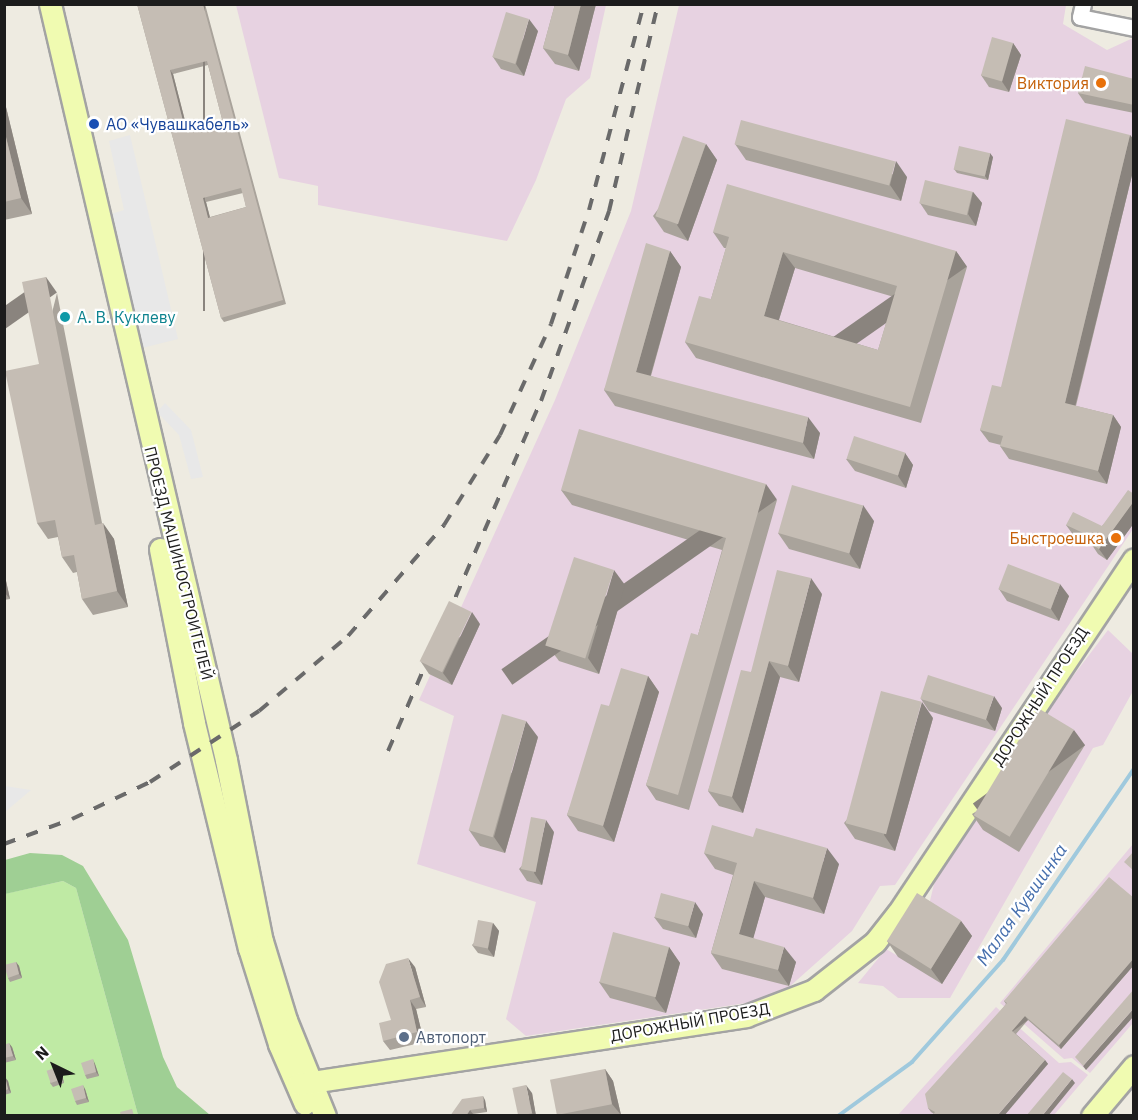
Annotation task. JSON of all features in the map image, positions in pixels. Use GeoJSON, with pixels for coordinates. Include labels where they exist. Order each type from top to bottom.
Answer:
{"type":"FeatureCollection","features":[{"type":"Feature","properties":{"kind":"main road","name":"ПРОЕЗД МАШИНОСТРОИТЕЛЕЙ"},"geometry":{"type":"LineString","coordinates":[[37,4],[102,264],[136,412],[221,740],[262,941],[304,1083],[310,1116]]}},
{"type":"Feature","properties":{"kind":"main road","name":"ПРОЕЗД МАШИНОСТРОИТЕЛЕЙ"},"geometry":{"type":"LineString","coordinates":[[50,4],[102,264]]}},
{"type":"Feature","properties":{"kind":"main road","name":"ДОРОЖНЫЙ ПРОЕЗД"},"geometry":{"type":"LineString","coordinates":[[304,1083],[746,1016],[814,990],[875,942],[898,914],[1133,558]]}},
{"type":"Feature","properties":{"kind":"main road"},"geometry":{"type":"LineString","coordinates":[[1092,1116],[1134,1066]]}},
{"type":"Feature","properties":{"kind":"main road","name":"ПРОЕЗД МАШИНОСТРОИТЕЛЕЙ"},"geometry":{"type":"LineString","coordinates":[[304,1083],[325,1116]]}},
{"type":"Feature","properties":{"kind":"street"},"geometry":{"type":"LineString","coordinates":[[1083,4],[1080,17],[1134,28]]}},
{"type":"Feature","properties":{"kind":"shaded area"},"geometry":{"type":"Polygon","coordinates":[[[236,5],[606,5],[590,78],[566,99],[536,180],[507,241],[318,205],[318,186],[279,178],[236,5]]]}},
{"type":"Feature","properties":{"kind":"shaded area"},"geometry":{"type":"Polygon","coordinates":[[[679,5],[1066,5],[1063,24],[1107,50],[1133,38],[1133,529],[895,885],[880,886],[852,931],[788,988],[760,1001],[526,1036],[506,1019],[536,902],[417,864],[454,716],[419,700],[555,400],[631,211],[679,5]]]}},
{"type":"Feature","properties":{"kind":"shaded area"},"geometry":{"type":"Polygon","coordinates":[[[130,135],[178,339],[138,349],[108,215],[124,210],[109,141],[130,135]]]}},
{"type":"Feature","properties":{"kind":"shaded area"},"geometry":{"type":"Polygon","coordinates":[[[165,403],[191,430],[203,477],[191,479],[179,435],[157,412],[165,403]]]}},
{"type":"Feature","properties":{"kind":"shaded area"},"geometry":{"type":"Polygon","coordinates":[[[1108,630],[1133,654],[1133,691],[1103,745],[1093,748],[950,998],[898,998],[883,986],[858,983],[886,949],[898,956],[928,909],[935,880],[1042,717],[1108,630]]]}},
{"type":"Feature","properties":{"kind":"shaded area"},"geometry":{"type":"Polygon","coordinates":[[[5,786],[31,790],[5,812],[5,786]]]}},
{"type":"Feature","properties":{"kind":"shaded area"},"geometry":{"type":"Polygon","coordinates":[[[1133,844],[1133,1023],[1090,1073],[1072,1058],[1064,1059],[1000,1003],[1133,844]]]}},
{"type":"Feature","properties":{"kind":"shaded area"},"geometry":{"type":"Polygon","coordinates":[[[996,1007],[1059,1063],[1071,1062],[1088,1075],[1054,1115],[897,1116],[996,1007]]]}},
{"type":"Feature","properties":{"kind":"green space"},"geometry":{"type":"Polygon","coordinates":[[[30,853],[62,855],[83,866],[128,940],[163,1057],[177,1087],[210,1115],[138,1115],[76,888],[63,881],[5,894],[5,860],[30,853]]]}},
{"type":"Feature","properties":{"kind":"green space"},"geometry":{"type":"Polygon","coordinates":[[[63,881],[76,888],[138,1115],[5,1115],[4,894],[63,881]]]}},
{"type":"Feature","properties":{"kind":"building"},"geometry":{"type":"Polygon","coordinates":[[[137,4],[203,4],[283,300],[221,318],[137,4]],[[207,61],[170,70],[185,129],[222,119],[207,61]],[[241,188],[203,198],[208,218],[246,207],[241,188]]]}},
{"type":"Feature","properties":{"kind":"building"},"geometry":{"type":"Polygon","coordinates":[[[555,4],[581,4],[568,55],[543,48],[555,4]]]}},
{"type":"Feature","properties":{"kind":"building"},"geometry":{"type":"Polygon","coordinates":[[[506,12],[529,19],[515,64],[492,57],[506,12]]]}},
{"type":"Feature","properties":{"kind":"building"},"geometry":{"type":"Polygon","coordinates":[[[992,37],[1013,43],[1002,82],[981,75],[992,37]]]}},
{"type":"Feature","properties":{"kind":"building"},"geometry":{"type":"Polygon","coordinates":[[[1085,66],[1134,79],[1134,105],[1078,93],[1085,66]]]}},
{"type":"Feature","properties":{"kind":"building"},"geometry":{"type":"Polygon","coordinates":[[[1066,119],[1130,135],[1065,403],[1113,415],[1098,471],[1000,446],[1003,436],[980,430],[992,385],[1001,387],[1066,119]]]}},
{"type":"Feature","properties":{"kind":"building"},"geometry":{"type":"Polygon","coordinates":[[[741,120],[896,161],[889,186],[735,144],[741,120]]]}},
{"type":"Feature","properties":{"kind":"building"},"geometry":{"type":"Polygon","coordinates":[[[4,129],[21,198],[4,202],[4,129]]]}},
{"type":"Feature","properties":{"kind":"building"},"geometry":{"type":"Polygon","coordinates":[[[683,136],[706,144],[678,224],[655,216],[683,136]]]}},
{"type":"Feature","properties":{"kind":"building"},"geometry":{"type":"Polygon","coordinates":[[[959,146],[990,153],[985,177],[954,169],[959,146]]]}},
{"type":"Feature","properties":{"kind":"building"},"geometry":{"type":"Polygon","coordinates":[[[925,180],[973,192],[967,215],[919,203],[925,180]]]}},
{"type":"Feature","properties":{"kind":"building"},"geometry":{"type":"Polygon","coordinates":[[[727,184],[956,251],[910,407],[685,342],[699,296],[711,299],[729,237],[713,232],[727,184]],[[783,252],[764,316],[878,350],[897,286],[783,252]]]}},
{"type":"Feature","properties":{"kind":"building"},"geometry":{"type":"Polygon","coordinates":[[[646,243],[670,251],[636,372],[808,417],[803,443],[604,390],[646,243]]]}},
{"type":"Feature","properties":{"kind":"building"},"geometry":{"type":"Polygon","coordinates":[[[46,277],[95,525],[103,523],[117,591],[82,599],[74,555],[62,557],[55,520],[37,523],[5,371],[39,364],[22,282],[46,277]]]}},
{"type":"Feature","properties":{"kind":"building"},"geometry":{"type":"Polygon","coordinates":[[[579,429],[766,484],[678,795],[646,785],[691,633],[698,635],[726,538],[561,490],[579,429]]]}},
{"type":"Feature","properties":{"kind":"building"},"geometry":{"type":"Polygon","coordinates":[[[854,436],[905,453],[898,476],[847,459],[854,436]]]}},
{"type":"Feature","properties":{"kind":"building"},"geometry":{"type":"Polygon","coordinates":[[[792,485],[863,505],[849,553],[778,533],[792,485]]]}},
{"type":"Feature","properties":{"kind":"building"},"geometry":{"type":"Polygon","coordinates":[[[1128,490],[1134,494],[1134,501],[1099,549],[1090,543],[1094,538],[1066,525],[1073,512],[1102,526],[1128,490]]]}},
{"type":"Feature","properties":{"kind":"building"},"geometry":{"type":"Polygon","coordinates":[[[574,557],[614,570],[585,658],[545,645],[574,557]]]}},
{"type":"Feature","properties":{"kind":"building"},"geometry":{"type":"Polygon","coordinates":[[[1008,564],[1060,584],[1051,609],[998,589],[1008,564]]]}},
{"type":"Feature","properties":{"kind":"building"},"geometry":{"type":"Polygon","coordinates":[[[777,570],[811,578],[788,666],[769,661],[732,797],[708,791],[741,670],[751,672],[777,570]]]}},
{"type":"Feature","properties":{"kind":"building"},"geometry":{"type":"Polygon","coordinates":[[[449,601],[471,612],[442,672],[420,661],[449,601]]]}},
{"type":"Feature","properties":{"kind":"building"},"geometry":{"type":"Polygon","coordinates":[[[621,668],[648,676],[603,826],[567,815],[601,704],[609,706],[621,668]]]}},
{"type":"Feature","properties":{"kind":"building"},"geometry":{"type":"Polygon","coordinates":[[[928,675],[994,696],[986,720],[920,699],[928,675]]]}},
{"type":"Feature","properties":{"kind":"building"},"geometry":{"type":"Polygon","coordinates":[[[881,691],[922,702],[886,834],[846,823],[881,691]]]}},
{"type":"Feature","properties":{"kind":"building"},"geometry":{"type":"Polygon","coordinates":[[[1038,708],[1074,730],[1010,837],[974,815],[1038,708]]]}},
{"type":"Feature","properties":{"kind":"building"},"geometry":{"type":"Polygon","coordinates":[[[502,714],[526,721],[493,837],[469,830],[502,714]]]}},
{"type":"Feature","properties":{"kind":"building"},"geometry":{"type":"Polygon","coordinates":[[[531,817],[546,820],[536,872],[521,869],[531,817]]]}},
{"type":"Feature","properties":{"kind":"building"},"geometry":{"type":"Polygon","coordinates":[[[712,825],[753,837],[756,828],[827,848],[813,898],[754,881],[739,934],[784,947],[778,970],[711,953],[737,863],[704,853],[712,825]]]}},
{"type":"Feature","properties":{"kind":"building"},"geometry":{"type":"Polygon","coordinates":[[[1134,851],[1134,871],[1124,862],[1134,851]]]}},
{"type":"Feature","properties":{"kind":"building"},"geometry":{"type":"Polygon","coordinates":[[[1109,877],[1134,898],[1134,958],[1059,1045],[1025,1016],[1012,1031],[1045,1060],[997,1116],[932,1116],[935,1112],[928,1108],[925,1094],[1007,1003],[1004,1001],[1109,877]]]}},
{"type":"Feature","properties":{"kind":"building"},"geometry":{"type":"Polygon","coordinates":[[[661,893],[695,902],[688,926],[655,917],[661,893]]]}},
{"type":"Feature","properties":{"kind":"building"},"geometry":{"type":"Polygon","coordinates":[[[917,893],[961,921],[931,969],[887,941],[917,893]]]}},
{"type":"Feature","properties":{"kind":"building"},"geometry":{"type":"Polygon","coordinates":[[[478,920],[493,923],[488,948],[473,946],[478,920]]]}},
{"type":"Feature","properties":{"kind":"building"},"geometry":{"type":"Polygon","coordinates":[[[613,932],[669,947],[656,997],[600,982],[613,932]]]}},
{"type":"Feature","properties":{"kind":"building"},"geometry":{"type":"Polygon","coordinates":[[[408,958],[420,997],[410,1000],[417,1032],[383,1041],[379,1023],[391,1020],[379,982],[386,964],[408,958]]]}},
{"type":"Feature","properties":{"kind":"building"},"geometry":{"type":"Polygon","coordinates":[[[16,962],[19,974],[8,978],[4,965],[16,962]]]}},
{"type":"Feature","properties":{"kind":"building"},"geometry":{"type":"Polygon","coordinates":[[[1134,989],[1134,1008],[1083,1066],[1075,1057],[1134,989]]]}},
{"type":"Feature","properties":{"kind":"building"},"geometry":{"type":"Polygon","coordinates":[[[9,1043],[13,1056],[4,1058],[4,1045],[9,1043]]]}},
{"type":"Feature","properties":{"kind":"building"},"geometry":{"type":"Polygon","coordinates":[[[93,1059],[96,1072],[85,1075],[81,1063],[93,1059]]]}},
{"type":"Feature","properties":{"kind":"building"},"geometry":{"type":"Polygon","coordinates":[[[58,1067],[62,1079],[51,1083],[47,1071],[58,1067]]]}},
{"type":"Feature","properties":{"kind":"building"},"geometry":{"type":"Polygon","coordinates":[[[605,1069],[612,1104],[557,1115],[550,1080],[605,1069]]]}},
{"type":"Feature","properties":{"kind":"building"},"geometry":{"type":"Polygon","coordinates":[[[1063,1072],[1072,1079],[1042,1116],[1026,1116],[1063,1072]]]}},
{"type":"Feature","properties":{"kind":"building"},"geometry":{"type":"Polygon","coordinates":[[[4,1077],[8,1089],[4,1091],[4,1077]]]}},
{"type":"Feature","properties":{"kind":"building"},"geometry":{"type":"Polygon","coordinates":[[[83,1085],[86,1098],[75,1101],[71,1089],[83,1085]]]}},
{"type":"Feature","properties":{"kind":"building"},"geometry":{"type":"Polygon","coordinates":[[[526,1085],[532,1113],[518,1116],[512,1088],[526,1085]]]}},
{"type":"Feature","properties":{"kind":"building"},"geometry":{"type":"Polygon","coordinates":[[[483,1096],[484,1108],[470,1110],[466,1116],[450,1116],[462,1099],[483,1096]]]}},
{"type":"Feature","properties":{"kind":"building"},"geometry":{"type":"Polygon","coordinates":[[[132,1109],[134,1116],[121,1116],[120,1112],[132,1109]]]}},
{"type":"Feature","properties":{"kind":"waterway","name":"Малая Кувшинка"},"geometry":{"type":"LineString","coordinates":[[838,1116],[912,1062],[1003,960],[1134,769]]}},
{"type":"Feature","properties":{"kind":"railway"},"geometry":{"type":"LineString","coordinates":[[4,844],[72,819],[150,782],[259,711],[348,636],[444,525],[500,435],[551,324],[589,210],[644,4]]}},
{"type":"Feature","properties":{"kind":"railway"},"geometry":{"type":"LineString","coordinates":[[446,619],[541,401],[609,211],[658,4]]}},
{"type":"Feature","properties":{"kind":"railway"},"geometry":{"type":"LineString","coordinates":[[388,751],[431,652]]}},
{"type":"Feature","properties":{"kind":"place","name":"Виктория"},"geometry":{"type":"Point","coordinates":[1101,83]}},
{"type":"Feature","properties":{"kind":"place","name":"АО «Чувашкабель»"},"geometry":{"type":"Point","coordinates":[94,124]}},
{"type":"Feature","properties":{"kind":"place","name":"А. В. Куклеву"},"geometry":{"type":"Point","coordinates":[65,317]}},
{"type":"Feature","properties":{"kind":"place","name":"Быстроешка"},"geometry":{"type":"Point","coordinates":[1116,538]}},
{"type":"Feature","properties":{"kind":"place","name":"Автопорт"},"geometry":{"type":"Point","coordinates":[404,1037]}}]}
